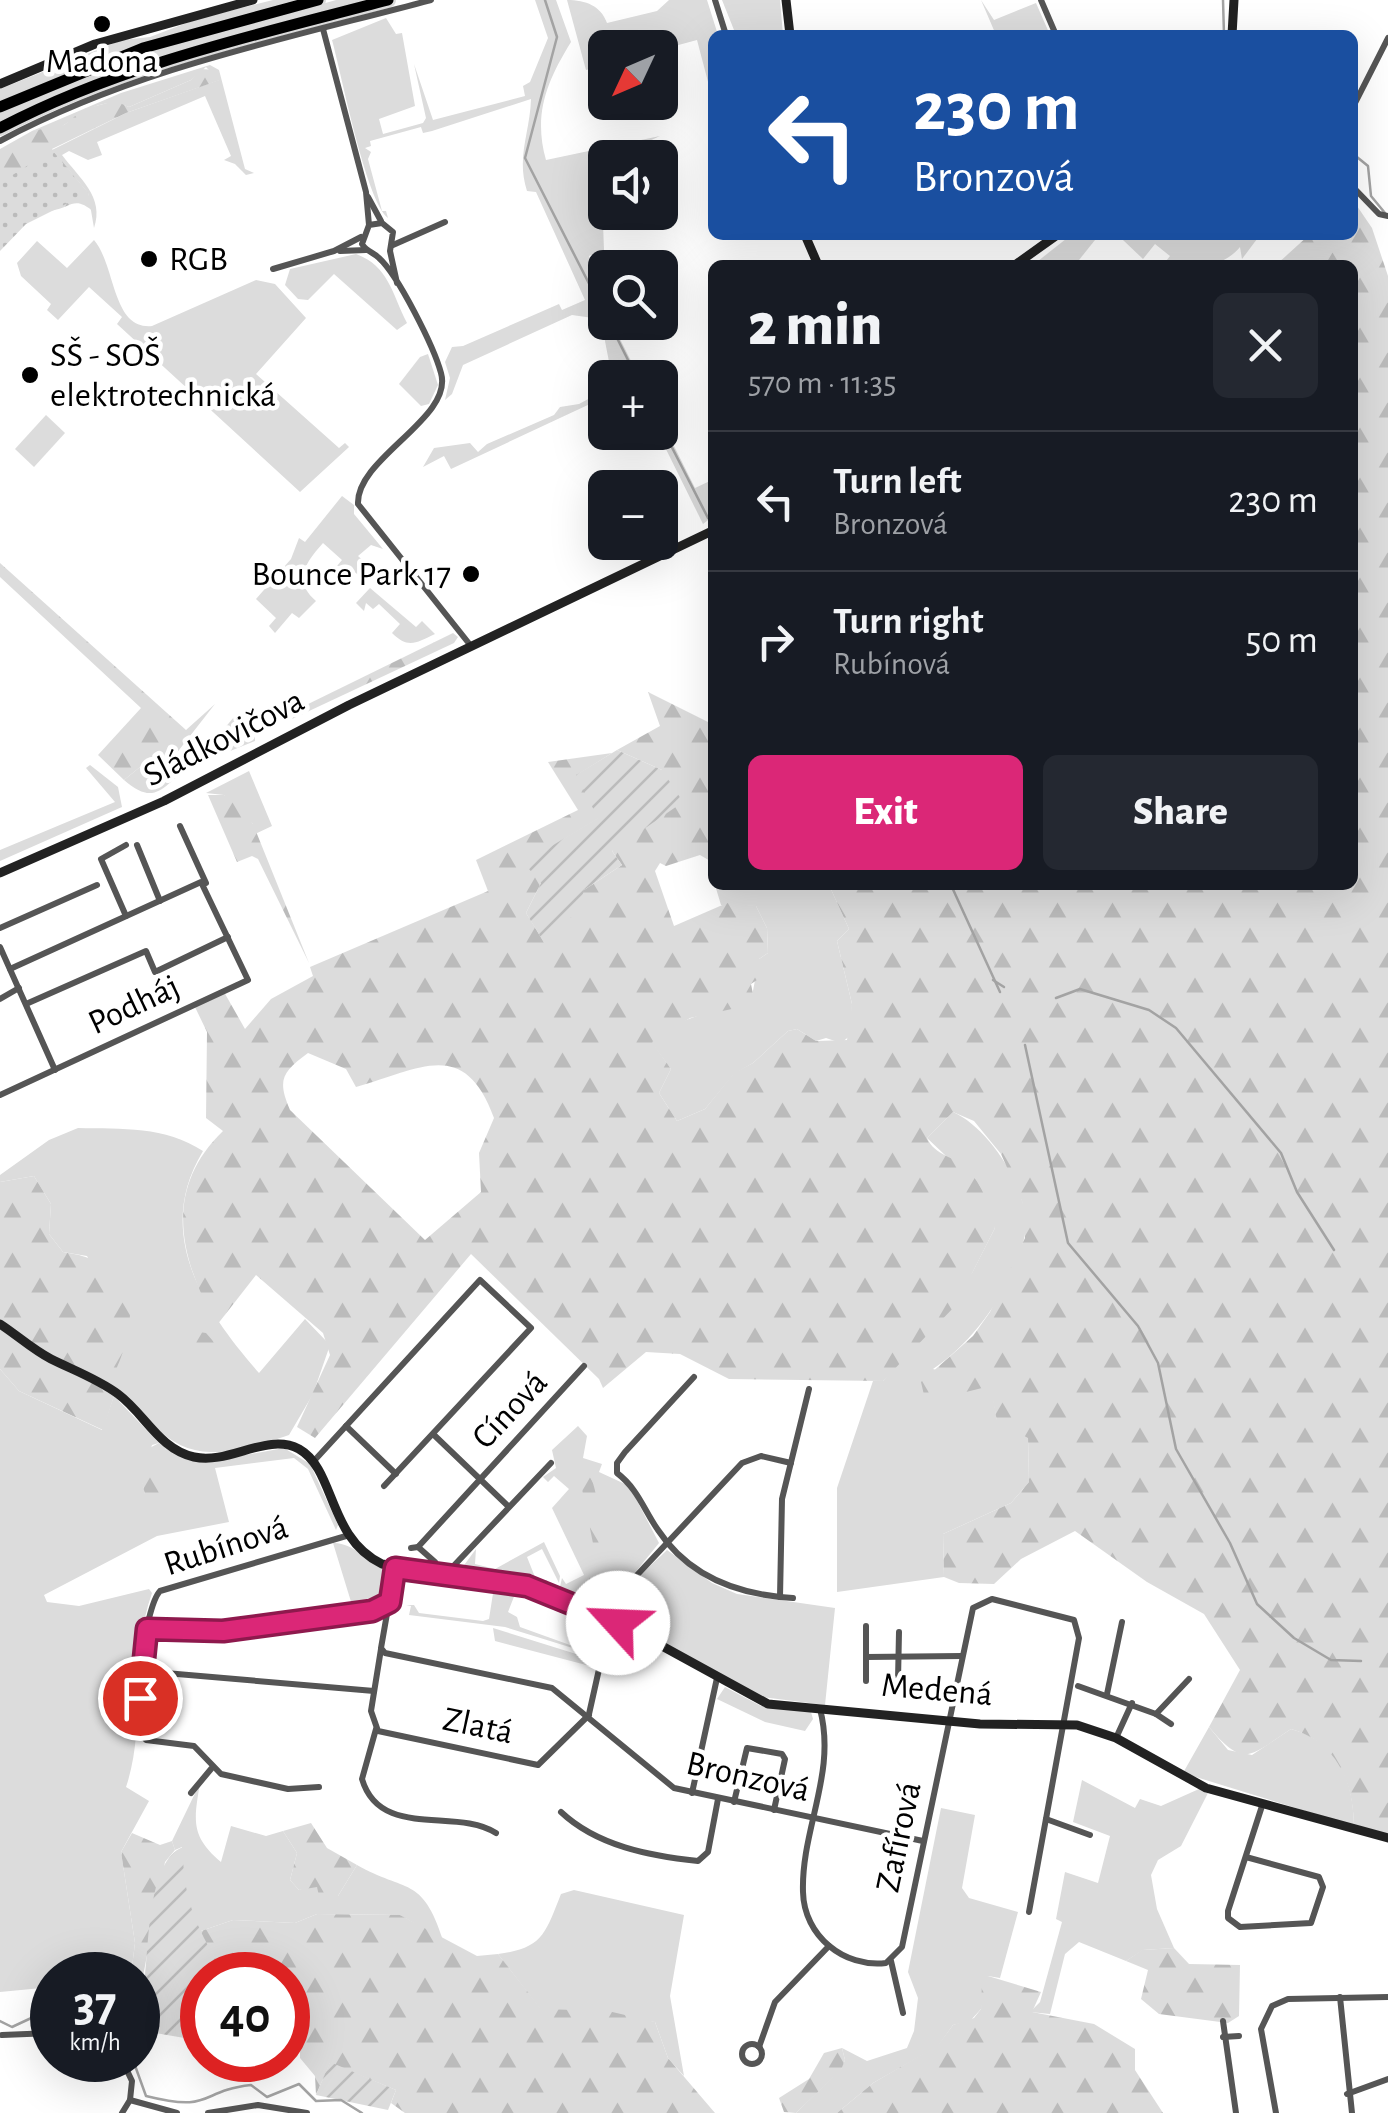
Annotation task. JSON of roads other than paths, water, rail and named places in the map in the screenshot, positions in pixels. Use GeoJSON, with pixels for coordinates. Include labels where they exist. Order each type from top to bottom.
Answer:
{"type":"FeatureCollection","features":[{"type":"Feature","properties":{"kind":"highway"},"geometry":{"type":"LineString","coordinates":[[0,106],[130,52],[318,0]]}},
{"type":"Feature","properties":{"kind":"highway"},"geometry":{"type":"LineString","coordinates":[[0,128],[81,90],[150,65],[388,0]]}},
{"type":"Feature","properties":{"kind":"street"},"geometry":{"type":"LineString","coordinates":[[0,84],[95,44],[228,3],[253,0]]}},
{"type":"Feature","properties":{"kind":"street"},"geometry":{"type":"LineString","coordinates":[[0,141],[75,104],[158,74],[431,0]]}},
{"type":"Feature","properties":{"kind":"street"},"geometry":{"type":"LineString","coordinates":[[714,0],[725,30]]}},
{"type":"Feature","properties":{"kind":"street"},"geometry":{"type":"LineString","coordinates":[[786,0],[789,30]]}},
{"type":"Feature","properties":{"kind":"street"},"geometry":{"type":"LineString","coordinates":[[1040,0],[1054,30]]}},
{"type":"Feature","properties":{"kind":"street"},"geometry":{"type":"LineString","coordinates":[[1232,30],[1234,0]]}},
{"type":"Feature","properties":{"kind":"street"},"geometry":{"type":"LineString","coordinates":[[273,268],[334,251],[362,236],[369,225],[366,192],[323,29]]}},
{"type":"Feature","properties":{"kind":"street"},"geometry":{"type":"LineString","coordinates":[[1358,96],[1388,38]]}},
{"type":"Feature","properties":{"kind":"street"},"geometry":{"type":"LineString","coordinates":[[1358,191],[1385,216]]}},
{"type":"Feature","properties":{"kind":"street"},"geometry":{"type":"LineString","coordinates":[[366,192],[382,223],[393,232],[416,232]]}},
{"type":"Feature","properties":{"kind":"street"},"geometry":{"type":"LineString","coordinates":[[378,255],[416,232],[446,222]]}},
{"type":"Feature","properties":{"kind":"street"},"geometry":{"type":"LineString","coordinates":[[369,225],[382,223]]}},
{"type":"Feature","properties":{"kind":"street"},"geometry":{"type":"LineString","coordinates":[[393,232],[397,283]]}},
{"type":"Feature","properties":{"kind":"street"},"geometry":{"type":"LineString","coordinates":[[362,236],[366,250]]}},
{"type":"Feature","properties":{"kind":"street"},"geometry":{"type":"LineString","coordinates":[[1022,260],[1050,240]]}},
{"type":"Feature","properties":{"kind":"street"},"geometry":{"type":"LineString","coordinates":[[334,251],[366,250],[378,255],[397,283],[441,372],[442,388],[435,403],[364,481],[358,504],[472,647]]}},
{"type":"Feature","properties":{"kind":"street","name":"Sládkovičova"},"geometry":{"type":"LineString","coordinates":[[0,873],[152,807],[708,533]]}},
{"type":"Feature","properties":{"kind":"street","name":"Sládkovičova"},"geometry":{"type":"LineString","coordinates":[[180,826],[206,883]]}},
{"type":"Feature","properties":{"kind":"street","name":"Sládkovičova"},"geometry":{"type":"LineString","coordinates":[[136,844],[160,900]]}},
{"type":"Feature","properties":{"kind":"street"},"geometry":{"type":"LineString","coordinates":[[126,845],[101,859],[126,916]]}},
{"type":"Feature","properties":{"kind":"street","name":"Podháj"},"geometry":{"type":"LineString","coordinates":[[0,1095],[248,980],[201,882],[10,969]]}},
{"type":"Feature","properties":{"kind":"street"},"geometry":{"type":"LineString","coordinates":[[0,928],[97,886]]}},
{"type":"Feature","properties":{"kind":"street","name":"Podháj"},"geometry":{"type":"LineString","coordinates":[[26,1004],[146,952],[155,972],[228,937]]}},
{"type":"Feature","properties":{"kind":"street"},"geometry":{"type":"LineString","coordinates":[[0,948],[55,1070]]}},
{"type":"Feature","properties":{"kind":"street"},"geometry":{"type":"LineString","coordinates":[[0,999],[18,988]]}},
{"type":"Feature","properties":{"kind":"street"},"geometry":{"type":"LineString","coordinates":[[312,1463],[480,1280],[530,1328],[384,1486]]}},
{"type":"Feature","properties":{"kind":"street"},"geometry":{"type":"LineString","coordinates":[[0,1324],[35,1350],[115,1392],[178,1450],[211,1459],[286,1445],[302,1451],[312,1463],[346,1536],[367,1557],[395,1568],[371,1710],[376,1729],[362,1778],[376,1801],[413,1820],[472,1822],[496,1833]]}},
{"type":"Feature","properties":{"kind":"street","name":"Cínová"},"geometry":{"type":"LineString","coordinates":[[435,1562],[415,1547],[574,1371],[584,1366]]}},
{"type":"Feature","properties":{"kind":"street"},"geometry":{"type":"LineString","coordinates":[[694,1377],[625,1452],[616,1470],[635,1489],[667,1543],[718,1582],[755,1595],[793,1598]]}},
{"type":"Feature","properties":{"kind":"street"},"geometry":{"type":"LineString","coordinates":[[780,1597],[782,1499],[809,1389]]}},
{"type":"Feature","properties":{"kind":"street"},"geometry":{"type":"LineString","coordinates":[[346,1426],[396,1474]]}},
{"type":"Feature","properties":{"kind":"street","name":"Cínová"},"geometry":{"type":"LineString","coordinates":[[433,1434],[508,1506]]}},
{"type":"Feature","properties":{"kind":"street"},"geometry":{"type":"LineString","coordinates":[[589,1715],[610,1619],[624,1590],[748,1460],[761,1456],[790,1463]]}},
{"type":"Feature","properties":{"kind":"street"},"geometry":{"type":"LineString","coordinates":[[444,1576],[552,1463]]}},
{"type":"Feature","properties":{"kind":"street","name":"Rubínová"},"geometry":{"type":"LineString","coordinates":[[212,1769],[194,1746],[150,1741],[140,1734],[142,1671],[155,1596],[166,1587],[346,1536]]}},
{"type":"Feature","properties":{"kind":"street","name":"Medená"},"geometry":{"type":"LineString","coordinates":[[395,1568],[527,1586],[610,1619],[768,1704],[949,1720],[1065,1723],[1116,1738],[1193,1782],[1262,1806],[1388,1838]]}},
{"type":"Feature","properties":{"kind":"street","name":"Zafírová"},"geometry":{"type":"LineString","coordinates":[[891,1961],[902,1947],[970,1615],[984,1600],[1074,1620],[1079,1638],[1065,1723]]}},
{"type":"Feature","properties":{"kind":"street","name":"Rubínová"},"geometry":{"type":"LineString","coordinates":[[147,1629],[223,1631],[363,1614],[390,1602]]}},
{"type":"Feature","properties":{"kind":"street"},"geometry":{"type":"LineString","coordinates":[[1107,1694],[1122,1622]]}},
{"type":"Feature","properties":{"kind":"street"},"geometry":{"type":"LineString","coordinates":[[866,1626],[866,1680]]}},
{"type":"Feature","properties":{"kind":"street"},"geometry":{"type":"LineString","coordinates":[[898,1680],[899,1632]]}},
{"type":"Feature","properties":{"kind":"street","name":"Bronzová"},"geometry":{"type":"LineString","coordinates":[[381,1648],[387,1654],[552,1688],[589,1715],[657,1778],[692,1793],[923,1841]]}},
{"type":"Feature","properties":{"kind":"street"},"geometry":{"type":"LineString","coordinates":[[866,1657],[962,1656]]}},
{"type":"Feature","properties":{"kind":"street"},"geometry":{"type":"LineString","coordinates":[[142,1671],[374,1690]]}},
{"type":"Feature","properties":{"kind":"street"},"geometry":{"type":"LineString","coordinates":[[692,1793],[718,1678]]}},
{"type":"Feature","properties":{"kind":"street"},"geometry":{"type":"LineString","coordinates":[[1156,1714],[1189,1679]]}},
{"type":"Feature","properties":{"kind":"street"},"geometry":{"type":"LineString","coordinates":[[1078,1686],[1132,1704],[1171,1724]]}},
{"type":"Feature","properties":{"kind":"street"},"geometry":{"type":"LineString","coordinates":[[1116,1738],[1132,1704]]}},
{"type":"Feature","properties":{"kind":"street"},"geometry":{"type":"LineString","coordinates":[[820,1709],[826,1744],[803,1897],[810,1921],[829,1946],[860,1962],[891,1961],[902,2013]]}},
{"type":"Feature","properties":{"kind":"street","name":"Zlatá"},"geometry":{"type":"LineString","coordinates":[[376,1729],[542,1764],[589,1715]]}},
{"type":"Feature","properties":{"kind":"street"},"geometry":{"type":"LineString","coordinates":[[1029,1912],[1065,1723]]}},
{"type":"Feature","properties":{"kind":"street"},"geometry":{"type":"LineString","coordinates":[[734,1802],[747,1748],[782,1754],[785,1759],[774,1810]]}},
{"type":"Feature","properties":{"kind":"street"},"geometry":{"type":"LineString","coordinates":[[192,1793],[212,1769],[288,1789],[319,1787]]}},
{"type":"Feature","properties":{"kind":"street"},"geometry":{"type":"LineString","coordinates":[[561,1812],[583,1832],[600,1840],[698,1861],[708,1852],[718,1798]]}},
{"type":"Feature","properties":{"kind":"street"},"geometry":{"type":"LineString","coordinates":[[1246,1857],[1320,1877],[1323,1887],[1310,1924],[1240,1927],[1230,1922],[1228,1911],[1262,1806]]}},
{"type":"Feature","properties":{"kind":"street"},"geometry":{"type":"LineString","coordinates":[[1046,1819],[1090,1834]]}},
{"type":"Feature","properties":{"kind":"street"},"geometry":{"type":"LineString","coordinates":[[758,2047],[775,2002],[829,1946]]}},
{"type":"Feature","properties":{"kind":"street"},"geometry":{"type":"LineString","coordinates":[[1340,1997],[1347,2094],[1352,2113]]}},
{"type":"Feature","properties":{"kind":"street"},"geometry":{"type":"LineString","coordinates":[[1276,2113],[1262,2039],[1266,2013],[1288,1999],[1388,1997]]}},
{"type":"Feature","properties":{"kind":"street"},"geometry":{"type":"LineString","coordinates":[[1223,2021],[1236,2113]]}},
{"type":"Feature","properties":{"kind":"street"},"geometry":{"type":"LineString","coordinates":[[2,2035],[30,2034]]}},
{"type":"Feature","properties":{"kind":"street"},"geometry":{"type":"LineString","coordinates":[[1223,2037],[1239,2036]]}},
{"type":"Feature","properties":{"kind":"street"},"geometry":{"type":"LineString","coordinates":[[1347,2094],[1388,2079]]}},
{"type":"Feature","properties":{"kind":"street"},"geometry":{"type":"LineString","coordinates":[[122,2113],[130,2100],[132,2082]]}},
{"type":"Feature","properties":{"kind":"street"},"geometry":{"type":"LineString","coordinates":[[130,2100],[176,2113]]}},
{"type":"Feature","properties":{"kind":"street"},"geometry":{"type":"LineString","coordinates":[[208,2113],[248,2105],[307,2113]]}},
{"type":"Feature","properties":{"kind":"waterway"},"geometry":{"type":"LineString","coordinates":[[545,0],[557,37],[525,158],[588,282]]}},
{"type":"Feature","properties":{"kind":"waterway"},"geometry":{"type":"LineString","coordinates":[[1223,0],[1224,30]]}},
{"type":"Feature","properties":{"kind":"waterway"},"geometry":{"type":"LineString","coordinates":[[1358,158],[1368,166],[1371,196],[1385,213]]}},
{"type":"Feature","properties":{"kind":"waterway"},"geometry":{"type":"LineString","coordinates":[[618,340],[628,360]]}},
{"type":"Feature","properties":{"kind":"waterway"},"geometry":{"type":"LineString","coordinates":[[673,450],[708,518]]}},
{"type":"Feature","properties":{"kind":"waterway"},"geometry":{"type":"LineString","coordinates":[[953,890],[1000,992]]}},
{"type":"Feature","properties":{"kind":"waterway"},"geometry":{"type":"LineString","coordinates":[[993,980],[1004,987]]}},
{"type":"Feature","properties":{"kind":"waterway"},"geometry":{"type":"LineString","coordinates":[[1056,998],[1080,989],[1149,1010],[1176,1028],[1281,1153],[1297,1192],[1334,1250]]}},
{"type":"Feature","properties":{"kind":"waterway"},"geometry":{"type":"LineString","coordinates":[[1025,1045],[1068,1243],[1138,1326],[1158,1363],[1176,1449],[1230,1543],[1257,1604],[1294,1638],[1331,1660],[1361,1661]]}},
{"type":"Feature","properties":{"kind":"waterway"},"geometry":{"type":"LineString","coordinates":[[0,2021],[12,2027],[30,2019]]}},
{"type":"Feature","properties":{"kind":"waterway"},"geometry":{"type":"LineString","coordinates":[[141,2082],[146,2096],[184,2102],[251,2085],[267,2097],[299,2084],[316,2101],[341,2100],[362,2113]]}},
{"type":"Feature","properties":{"kind":"place","name":"Madona"},"geometry":{"type":"Point","coordinates":[102,24]}},
{"type":"Feature","properties":{"kind":"place","name":"RGB"},"geometry":{"type":"Point","coordinates":[149,259]}},
{"type":"Feature","properties":{"kind":"place","name":"SŠ - SOŠ elektrotechnická"},"geometry":{"type":"Point","coordinates":[30,375]}},
{"type":"Feature","properties":{"kind":"place","name":"Bounce Park 17"},"geometry":{"type":"Point","coordinates":[471,574]}}]}
